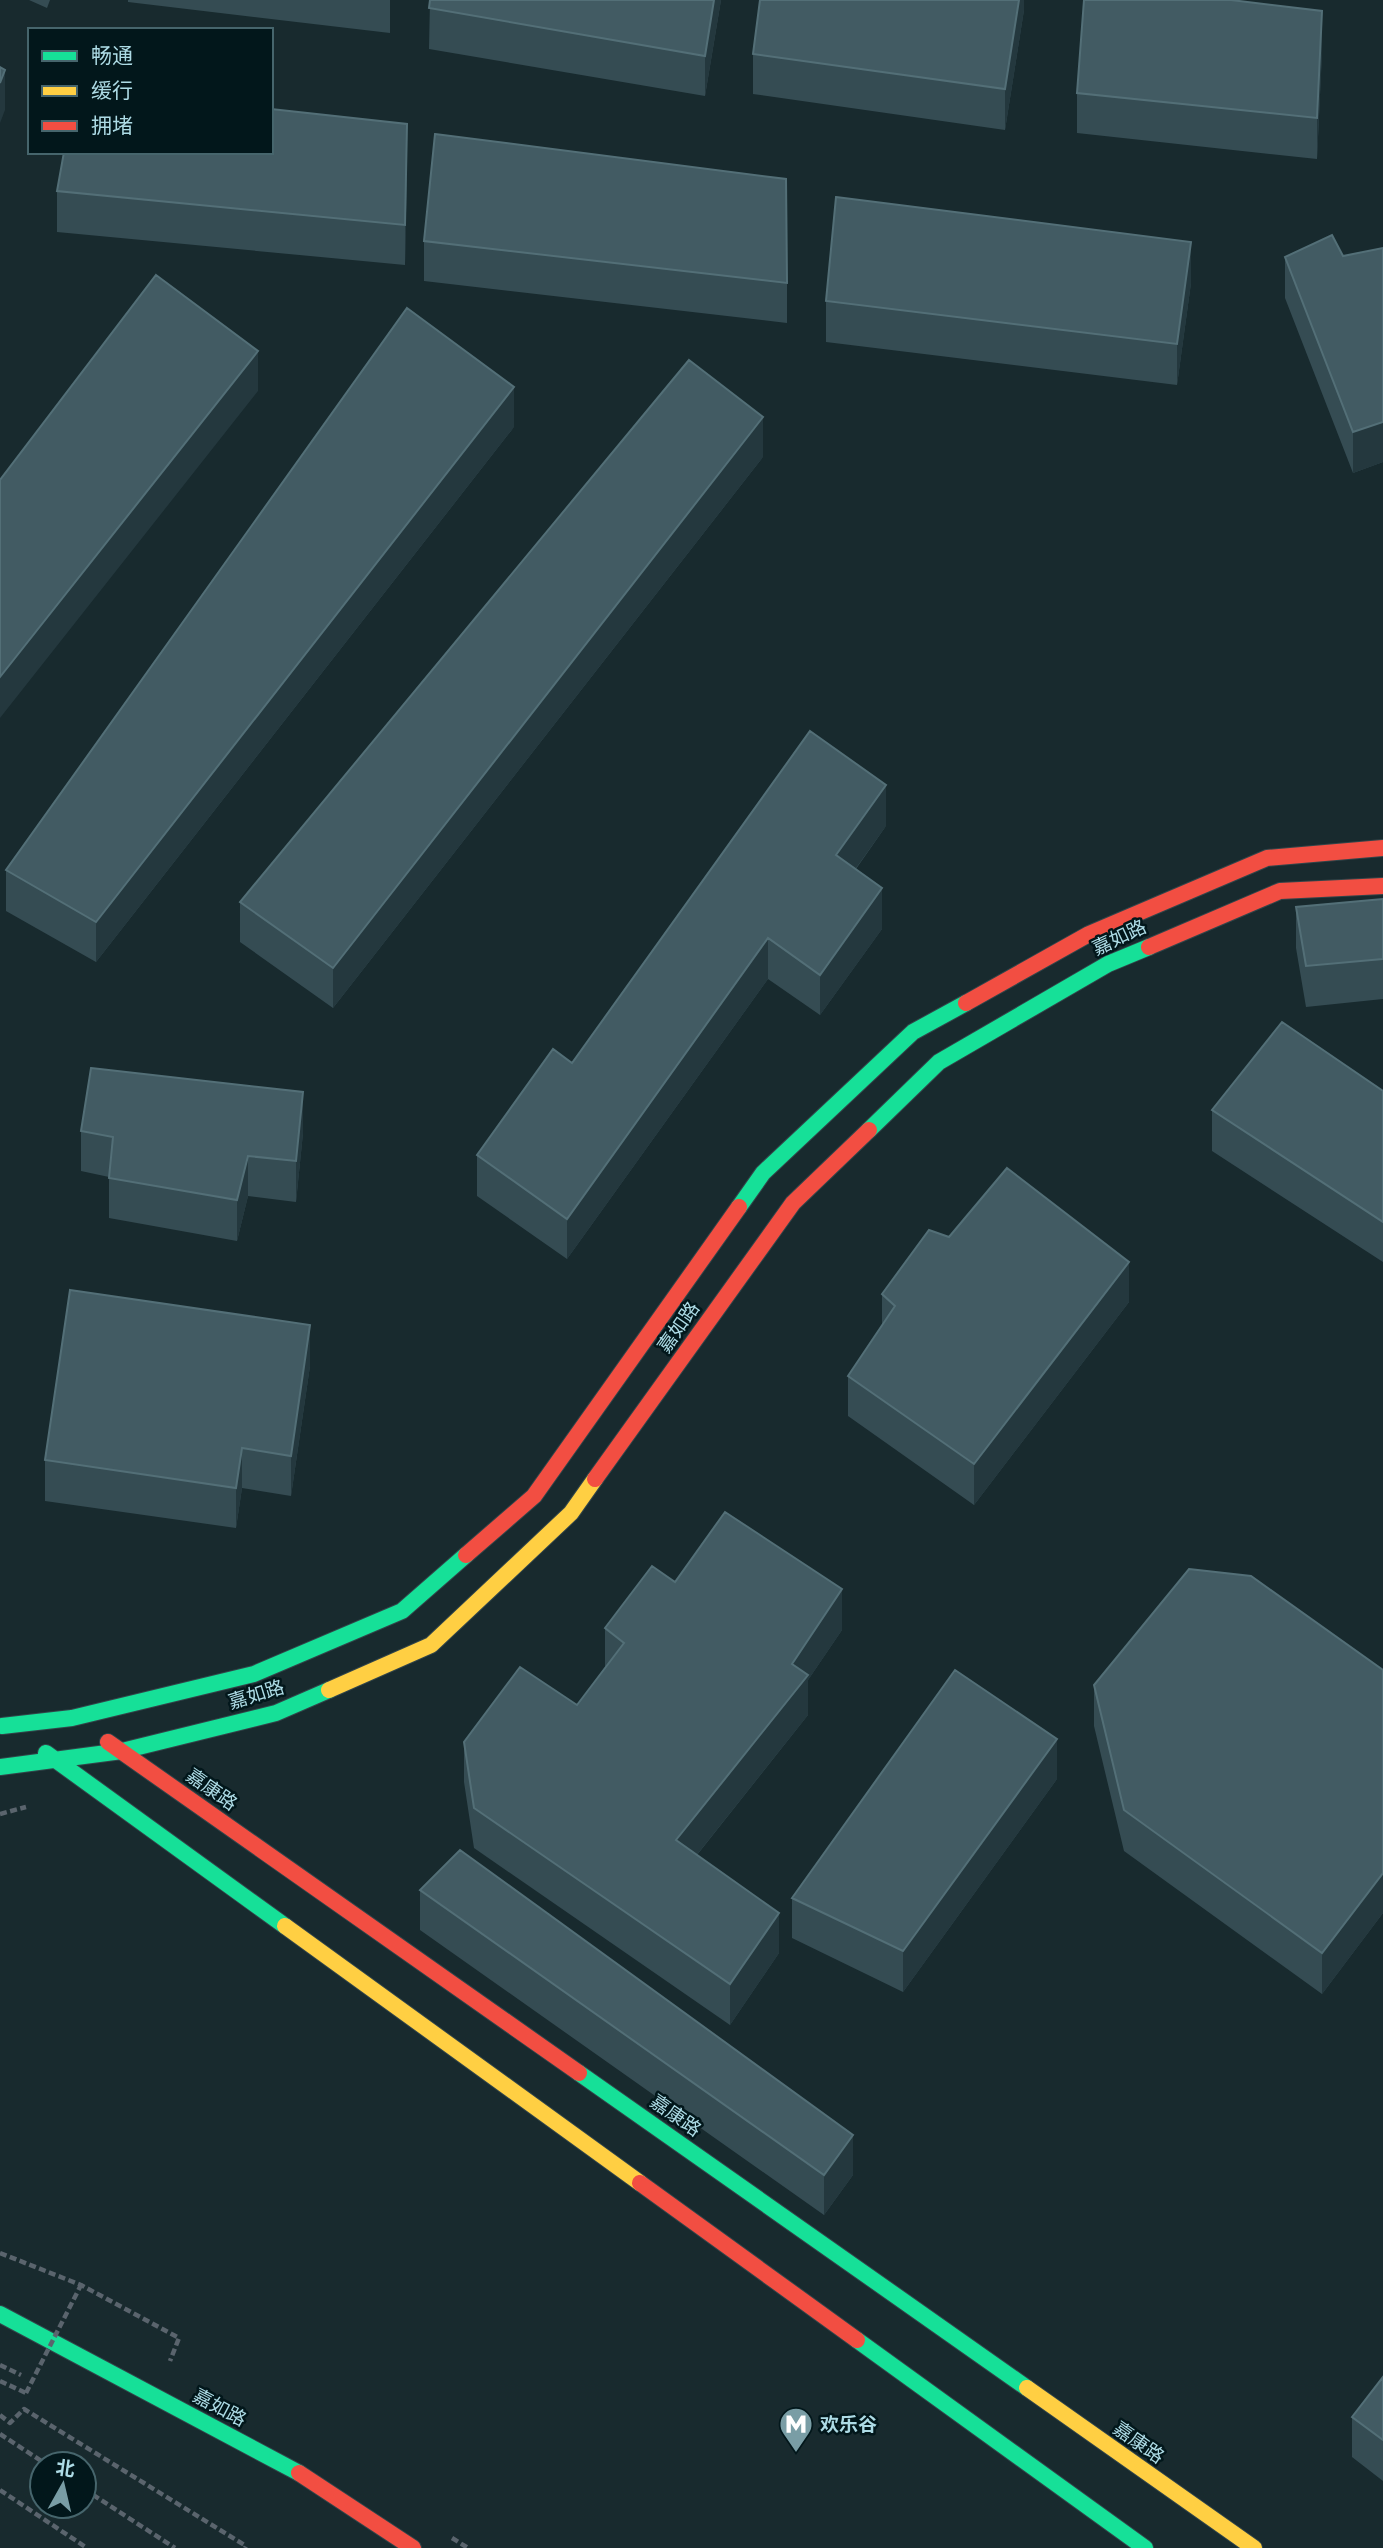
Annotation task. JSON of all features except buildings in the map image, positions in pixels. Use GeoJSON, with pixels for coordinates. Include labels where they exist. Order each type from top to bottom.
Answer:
{"type":"FeatureCollection","features":[{"type":"Feature","properties":{"kind":"street","name":"嘉如路"},"geometry":{"type":"LineString","coordinates":[[1,1725],[72,1718],[254,1674],[402,1611],[534,1496],[763,1173],[913,1032],[1089,934],[1267,858],[1383,848]]}},
{"type":"Feature","properties":{"kind":"street","name":"嘉如路"},"geometry":{"type":"LineString","coordinates":[[0,1768],[122,1751],[276,1713],[431,1645],[571,1513],[793,1203],[939,1062],[1108,964],[1280,891],[1383,886]]}},
{"type":"Feature","properties":{"kind":"street","name":"嘉康路"},"geometry":{"type":"LineString","coordinates":[[72,1718],[1254,2548]]}},
{"type":"Feature","properties":{"kind":"street"},"geometry":{"type":"LineString","coordinates":[[1,1725],[55,1759],[1145,2548]]}},
{"type":"Feature","properties":{"kind":"street","name":"嘉如路"},"geometry":{"type":"LineString","coordinates":[[0,2314],[313,2480],[413,2548]]}},
{"type":"Feature","properties":{"kind":"path"},"geometry":{"type":"LineString","coordinates":[[0,1814],[36,1805]]}},
{"type":"Feature","properties":{"kind":"path"},"geometry":{"type":"LineString","coordinates":[[0,2253],[81,2286],[178,2338]]}},
{"type":"Feature","properties":{"kind":"path"},"geometry":{"type":"LineString","coordinates":[[0,2381],[26,2393],[81,2286]]}},
{"type":"Feature","properties":{"kind":"path"},"geometry":{"type":"LineString","coordinates":[[0,2416],[10,2423],[24,2409],[246,2546],[244,2548]]}},
{"type":"Feature","properties":{"kind":"path"},"geometry":{"type":"LineString","coordinates":[[0,2434],[28,2452]]}},
{"type":"Feature","properties":{"kind":"path"},"geometry":{"type":"LineString","coordinates":[[0,2490],[87,2548]]}},
{"type":"Feature","properties":{"kind":"path"},"geometry":{"type":"LineString","coordinates":[[98,2498],[175,2548]]}},
{"type":"Feature","properties":{"kind":"traffic: fast"},"geometry":{"type":"LineString","coordinates":[[869,1130],[939,1062],[1108,964],[1149,947]]}},
{"type":"Feature","properties":{"kind":"traffic: fast"},"geometry":{"type":"LineString","coordinates":[[739,1207],[763,1173],[913,1032],[966,1003]]}},
{"type":"Feature","properties":{"kind":"traffic: fast"},"geometry":{"type":"LineString","coordinates":[[2,1726],[72,1718],[254,1674],[402,1611],[466,1555]]}},
{"type":"Feature","properties":{"kind":"traffic: fast"},"geometry":{"type":"LineString","coordinates":[[0,1767],[122,1751],[276,1713],[329,1690]]}},
{"type":"Feature","properties":{"kind":"traffic: fast"},"geometry":{"type":"LineString","coordinates":[[46,1753],[285,1926]]}},
{"type":"Feature","properties":{"kind":"traffic: fast"},"geometry":{"type":"LineString","coordinates":[[579,2073],[1027,2388]]}},
{"type":"Feature","properties":{"kind":"traffic: fast"},"geometry":{"type":"LineString","coordinates":[[0,2314],[299,2473]]}},
{"type":"Feature","properties":{"kind":"traffic: fast"},"geometry":{"type":"LineString","coordinates":[[857,2340],[1145,2548]]}},
{"type":"Feature","properties":{"kind":"traffic: slow"},"geometry":{"type":"LineString","coordinates":[[329,1690],[431,1645],[571,1513],[595,1479]]}},
{"type":"Feature","properties":{"kind":"traffic: slow"},"geometry":{"type":"LineString","coordinates":[[285,1926],[640,2183]]}},
{"type":"Feature","properties":{"kind":"traffic: slow"},"geometry":{"type":"LineString","coordinates":[[1027,2388],[1254,2548]]}},
{"type":"Feature","properties":{"kind":"traffic: jam"},"geometry":{"type":"LineString","coordinates":[[966,1003],[1089,934],[1267,858],[1383,848]]}},
{"type":"Feature","properties":{"kind":"traffic: jam"},"geometry":{"type":"LineString","coordinates":[[1149,947],[1280,891],[1383,886]]}},
{"type":"Feature","properties":{"kind":"traffic: jam"},"geometry":{"type":"LineString","coordinates":[[595,1479],[793,1203],[869,1130]]}},
{"type":"Feature","properties":{"kind":"traffic: jam"},"geometry":{"type":"LineString","coordinates":[[466,1555],[534,1496],[739,1207]]}},
{"type":"Feature","properties":{"kind":"traffic: jam"},"geometry":{"type":"LineString","coordinates":[[108,1742],[579,2073]]}},
{"type":"Feature","properties":{"kind":"traffic: jam"},"geometry":{"type":"LineString","coordinates":[[640,2183],[857,2340]]}},
{"type":"Feature","properties":{"kind":"traffic: jam"},"geometry":{"type":"LineString","coordinates":[[299,2473],[413,2548]]}},
{"type":"Feature","properties":{"kind":"place","name":"欢乐谷"},"geometry":{"type":"Point","coordinates":[796,2454]}}]}
